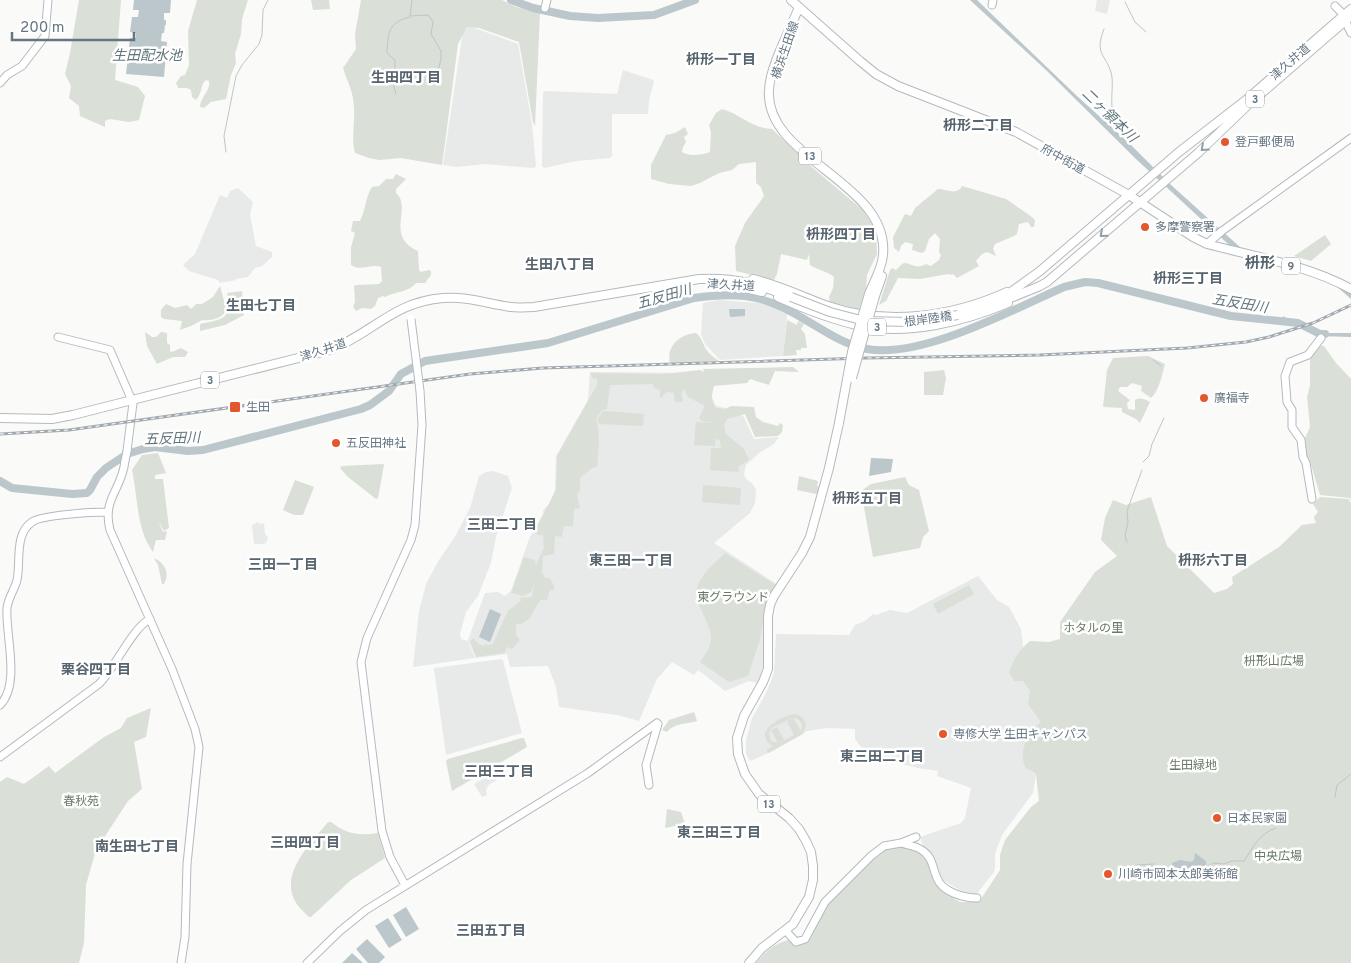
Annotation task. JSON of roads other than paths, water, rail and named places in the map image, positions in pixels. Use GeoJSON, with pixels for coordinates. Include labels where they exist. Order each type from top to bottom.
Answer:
{"type":"FeatureCollection","features":[{"type":"Feature","properties":{"kind":"main road","name":"府中街道"},"geometry":{"type":"LineString","coordinates":[[791,0],[860,61],[898,86],[1016,132],[1140,202],[1207,244],[1310,271],[1351,289]]}},
{"type":"Feature","properties":{"kind":"main road","name":"横浜生田線"},"geometry":{"type":"LineString","coordinates":[[799,7],[774,83],[773,99],[776,113],[783,127],[874,208],[879,216],[886,233],[887,259],[864,320]]}},
{"type":"Feature","properties":{"kind":"main road","name":"津久井道"},"geometry":{"type":"LineString","coordinates":[[958,314],[1040,286],[1213,140],[1249,104],[1346,18],[1351,8]]}},
{"type":"Feature","properties":{"kind":"main road","name":"津久井道"},"geometry":{"type":"LineString","coordinates":[[996,302],[1040,271],[1199,135],[1246,100],[1346,18]]}},
{"type":"Feature","properties":{"kind":"main road"},"geometry":{"type":"LineString","coordinates":[[1157,171],[1166,172],[1168,179]]}},
{"type":"Feature","properties":{"kind":"main road","name":"津久井道"},"geometry":{"type":"LineString","coordinates":[[0,418],[62,417],[330,350],[350,341],[385,318],[409,306],[429,300],[461,298],[511,307],[534,306],[699,279],[726,278],[751,282],[791,297]]}},
{"type":"Feature","properties":{"kind":"main road","name":"3"},"geometry":{"type":"LineString","coordinates":[[726,278],[764,282],[829,306],[876,316],[922,316],[968,306],[1001,294],[1021,284]]}},
{"type":"Feature","properties":{"kind":"main road","name":"津久井道"},"geometry":{"type":"LineString","coordinates":[[640,289],[652,290],[714,283],[737,283],[762,287]]}},
{"type":"Feature","properties":{"kind":"main road","name":"3"},"geometry":{"type":"LineString","coordinates":[[714,283],[761,291],[825,316],[863,326],[894,328],[925,326],[982,314],[1019,298],[1040,286]]}},
{"type":"Feature","properties":{"kind":"main road","name":"根岸陸橋"},"geometry":{"type":"LineString","coordinates":[[791,297],[830,312],[864,320],[910,322],[958,314]]}},
{"type":"Feature","properties":{"kind":"main road"},"geometry":{"type":"LineString","coordinates":[[825,316],[829,306]]}},
{"type":"Feature","properties":{"kind":"main road"},"geometry":{"type":"LineString","coordinates":[[913,316],[916,320],[914,327]]}},
{"type":"Feature","properties":{"kind":"main road"},"geometry":{"type":"LineString","coordinates":[[922,316],[921,322],[925,326]]}},
{"type":"Feature","properties":{"kind":"main road","name":"13"},"geometry":{"type":"LineString","coordinates":[[750,963],[762,948],[786,931],[800,914],[809,897],[813,880],[813,866],[811,852],[799,829],[789,818],[759,794],[745,774],[738,754],[738,738],[744,716],[763,682],[768,668],[768,616],[770,605],[802,553],[810,536],[829,468],[852,352],[864,320]]}},
{"type":"Feature","properties":{"kind":"street"},"geometry":{"type":"LineString","coordinates":[[0,83],[7,75],[22,66],[45,36],[48,0]]}},
{"type":"Feature","properties":{"kind":"street"},"geometry":{"type":"LineString","coordinates":[[1335,6],[1346,18],[1351,33]]}},
{"type":"Feature","properties":{"kind":"street"},"geometry":{"type":"LineString","coordinates":[[1207,244],[1222,231],[1351,138]]}},
{"type":"Feature","properties":{"kind":"street"},"geometry":{"type":"LineString","coordinates":[[405,884],[390,857],[382,831],[361,662],[367,638],[409,544],[415,525],[422,425],[420,391],[409,306]]}},
{"type":"Feature","properties":{"kind":"street"},"geometry":{"type":"LineString","coordinates":[[58,337],[110,350],[132,400],[126,461],[107,512],[110,530],[190,715],[200,750],[186,864],[186,924],[181,963]]}},
{"type":"Feature","properties":{"kind":"street"},"geometry":{"type":"LineString","coordinates":[[1312,499],[1306,463],[1303,458],[1302,442],[1292,427],[1292,410],[1287,402],[1285,376],[1290,362],[1308,355],[1321,338]]}},
{"type":"Feature","properties":{"kind":"street"},"geometry":{"type":"LineString","coordinates":[[0,705],[7,696],[9,686],[10,647],[7,608],[17,579],[23,535],[31,522],[36,520],[107,512]]}},
{"type":"Feature","properties":{"kind":"street"},"geometry":{"type":"LineString","coordinates":[[0,757],[99,684],[140,626],[150,619]]}},
{"type":"Feature","properties":{"kind":"street"},"geometry":{"type":"LineString","coordinates":[[307,963],[350,922],[405,884],[588,773],[657,723],[659,725],[647,757],[646,765],[649,786]]}},
{"type":"Feature","properties":{"kind":"street"},"geometry":{"type":"LineString","coordinates":[[786,931],[796,942],[805,939],[824,902],[878,850],[884,846],[901,843],[916,837]]}},
{"type":"Feature","properties":{"kind":"street"},"geometry":{"type":"LineString","coordinates":[[901,843],[921,849],[933,863],[937,879],[941,885],[966,898],[977,898]]}},
{"type":"Feature","properties":{"kind":"water","name":"生田配水池"},"geometry":{"type":"Polygon","coordinates":[[[134,0],[171,0],[170,13],[164,13],[166,25],[161,41],[167,42],[164,77],[126,74],[130,38],[136,38],[136,33],[130,32],[132,17],[138,17],[139,10],[133,10],[134,0]]]}},
{"type":"Feature","properties":{"kind":"water"},"geometry":{"type":"Polygon","coordinates":[[[970,0],[977,0],[1170,184],[1241,248],[1322,272],[1351,291],[1351,299],[1335,285],[1313,275],[1240,255],[1136,159],[1046,70],[970,0]]]}},
{"type":"Feature","properties":{"kind":"water"},"geometry":{"type":"Polygon","coordinates":[[[729,309],[745,309],[745,316],[730,317],[729,309]]]}},
{"type":"Feature","properties":{"kind":"water"},"geometry":{"type":"Polygon","coordinates":[[[1319,331],[1324,333],[1351,333],[1351,337],[1318,336],[1313,334],[1319,331]]]}},
{"type":"Feature","properties":{"kind":"water"},"geometry":{"type":"Polygon","coordinates":[[[871,458],[893,459],[891,472],[869,476],[871,458]]]}},
{"type":"Feature","properties":{"kind":"water"},"geometry":{"type":"Polygon","coordinates":[[[490,609],[501,614],[490,642],[479,637],[490,609]]]}},
{"type":"Feature","properties":{"kind":"water"},"geometry":{"type":"Polygon","coordinates":[[[1195,853],[1206,861],[1207,869],[1190,871],[1180,870],[1172,866],[1172,863],[1180,860],[1191,862],[1194,860],[1195,853]]]}},
{"type":"Feature","properties":{"kind":"water"},"geometry":{"type":"Polygon","coordinates":[[[406,907],[419,929],[406,937],[393,915],[406,907]]]}},
{"type":"Feature","properties":{"kind":"water"},"geometry":{"type":"Polygon","coordinates":[[[388,918],[402,940],[389,948],[375,926],[388,918]]]}},
{"type":"Feature","properties":{"kind":"water"},"geometry":{"type":"Polygon","coordinates":[[[367,939],[385,957],[379,963],[368,963],[356,949],[367,939]]]}},
{"type":"Feature","properties":{"kind":"water"},"geometry":{"type":"Polygon","coordinates":[[[352,953],[363,963],[342,963],[352,953]]]}},
{"type":"Feature","properties":{"kind":"waterway"},"geometry":{"type":"LineString","coordinates":[[226,152],[224,136],[236,76],[242,65],[259,44],[262,35],[263,10],[268,0]]}},
{"type":"Feature","properties":{"kind":"waterway"},"geometry":{"type":"LineString","coordinates":[[412,0],[410,16],[428,15],[433,22],[431,34],[441,51],[437,76]]}},
{"type":"Feature","properties":{"kind":"waterway"},"geometry":{"type":"LineString","coordinates":[[511,0],[533,8],[570,16],[598,18],[654,15],[695,0]]}},
{"type":"Feature","properties":{"kind":"waterway"},"geometry":{"type":"LineString","coordinates":[[1125,2],[1135,22],[1146,32]]}},
{"type":"Feature","properties":{"kind":"waterway"},"geometry":{"type":"LineString","coordinates":[[396,94],[394,87],[395,60],[387,53],[389,34],[393,25],[410,17]]}},
{"type":"Feature","properties":{"kind":"waterway"},"geometry":{"type":"LineString","coordinates":[[1104,29],[1100,45],[1102,55],[1108,64],[1112,77],[1112,108]]}},
{"type":"Feature","properties":{"kind":"waterway","name":"五反田川"},"geometry":{"type":"LineString","coordinates":[[0,481],[12,488],[72,494],[87,493],[97,477],[106,468],[127,454],[155,447],[188,451],[203,450],[361,409],[370,405],[389,391],[401,374],[425,361],[548,343],[694,298],[711,296],[741,296],[767,301],[794,313],[844,342],[867,349],[889,350],[914,347],[940,340],[994,319],[1064,287],[1085,282],[1098,283],[1231,316],[1298,323],[1320,334],[1325,334]]}},
{"type":"Feature","properties":{"kind":"waterway","name":"二ヶ領本川"},"geometry":{"type":"LineString","coordinates":[[1284,319],[1287,322]]}},
{"type":"Feature","properties":{"kind":"waterway"},"geometry":{"type":"LineString","coordinates":[[1153,360],[1161,366]]}},
{"type":"Feature","properties":{"kind":"waterway"},"geometry":{"type":"LineString","coordinates":[[1143,462],[1149,456],[1152,444],[1164,418]]}},
{"type":"Feature","properties":{"kind":"waterway"},"geometry":{"type":"LineString","coordinates":[[1127,542],[1125,536],[1128,522],[1127,511],[1142,470]]}},
{"type":"Feature","properties":{"kind":"waterway"},"geometry":{"type":"LineString","coordinates":[[1335,797],[1337,785],[1351,774]]}},
{"type":"Feature","properties":{"kind":"waterway"},"geometry":{"type":"LineString","coordinates":[[1208,866],[1214,863],[1224,864],[1232,861],[1244,861],[1261,837],[1276,828]]}},
{"type":"Feature","properties":{"kind":"waterway"},"geometry":{"type":"LineString","coordinates":[[1137,865],[1154,864]]}},
{"type":"Feature","properties":{"kind":"railway"},"geometry":{"type":"LineString","coordinates":[[0,434],[69,430],[470,374],[543,368],[866,358],[1040,355],[1187,348],[1246,342],[1269,337],[1313,323],[1351,305]]}},
{"type":"Feature","properties":{"kind":"place","name":"登戸郵便局"},"geometry":{"type":"Point","coordinates":[1225,142]}},
{"type":"Feature","properties":{"kind":"place","name":"多摩警察署"},"geometry":{"type":"Point","coordinates":[1145,227]}},
{"type":"Feature","properties":{"kind":"place","name":"廣福寺"},"geometry":{"type":"Point","coordinates":[1204,398]}},
{"type":"Feature","properties":{"kind":"place","name":"生田"},"geometry":{"type":"Point","coordinates":[235,407]}},
{"type":"Feature","properties":{"kind":"place","name":"五反田神社"},"geometry":{"type":"Point","coordinates":[336,443]}},
{"type":"Feature","properties":{"kind":"place","name":"専修大学 生田キャンパス"},"geometry":{"type":"Point","coordinates":[943,734]}},
{"type":"Feature","properties":{"kind":"place","name":"日本民家園"},"geometry":{"type":"Point","coordinates":[1217,818]}},
{"type":"Feature","properties":{"kind":"place","name":"川崎市岡本太郎美術館"},"geometry":{"type":"Point","coordinates":[1108,874]}},
{"type":"Feature","properties":{"kind":"district","name":"枡形一丁目"},"geometry":{"type":"Point","coordinates":[721,59]}},
{"type":"Feature","properties":{"kind":"district","name":"生田四丁目"},"geometry":{"type":"Point","coordinates":[406,77]}},
{"type":"Feature","properties":{"kind":"district","name":"枡形二丁目"},"geometry":{"type":"Point","coordinates":[978,125]}},
{"type":"Feature","properties":{"kind":"district","name":"枡形四丁目"},"geometry":{"type":"Point","coordinates":[841,234]}},
{"type":"Feature","properties":{"kind":"district","name":"枡形"},"geometry":{"type":"Point","coordinates":[1260,263]}},
{"type":"Feature","properties":{"kind":"district","name":"生田八丁目"},"geometry":{"type":"Point","coordinates":[560,264]}},
{"type":"Feature","properties":{"kind":"district","name":"枡形三丁目"},"geometry":{"type":"Point","coordinates":[1188,278]}},
{"type":"Feature","properties":{"kind":"district","name":"生田七丁目"},"geometry":{"type":"Point","coordinates":[261,305]}},
{"type":"Feature","properties":{"kind":"district","name":"枡形五丁目"},"geometry":{"type":"Point","coordinates":[867,498]}},
{"type":"Feature","properties":{"kind":"district","name":"三田二丁目"},"geometry":{"type":"Point","coordinates":[502,524]}},
{"type":"Feature","properties":{"kind":"district","name":"東三田一丁目"},"geometry":{"type":"Point","coordinates":[631,560]}},
{"type":"Feature","properties":{"kind":"district","name":"枡形六丁目"},"geometry":{"type":"Point","coordinates":[1213,560]}},
{"type":"Feature","properties":{"kind":"district","name":"三田一丁目"},"geometry":{"type":"Point","coordinates":[283,564]}},
{"type":"Feature","properties":{"kind":"district","name":"栗谷四丁目"},"geometry":{"type":"Point","coordinates":[96,669]}},
{"type":"Feature","properties":{"kind":"district","name":"東三田二丁目"},"geometry":{"type":"Point","coordinates":[882,756]}},
{"type":"Feature","properties":{"kind":"district","name":"三田三丁目"},"geometry":{"type":"Point","coordinates":[499,771]}},
{"type":"Feature","properties":{"kind":"district","name":"東三田三丁目"},"geometry":{"type":"Point","coordinates":[719,832]}},
{"type":"Feature","properties":{"kind":"district","name":"三田四丁目"},"geometry":{"type":"Point","coordinates":[305,842]}},
{"type":"Feature","properties":{"kind":"district","name":"南生田七丁目"},"geometry":{"type":"Point","coordinates":[137,846]}},
{"type":"Feature","properties":{"kind":"district","name":"三田五丁目"},"geometry":{"type":"Point","coordinates":[491,930]}},
{"type":"Feature","properties":{"kind":"park label","name":"東グラウンド"},"geometry":{"type":"Point","coordinates":[733,597]}},
{"type":"Feature","properties":{"kind":"park label","name":"ホタルの里"},"geometry":{"type":"Point","coordinates":[1093,628]}},
{"type":"Feature","properties":{"kind":"park label","name":"枡形山広場"},"geometry":{"type":"Point","coordinates":[1274,661]}},
{"type":"Feature","properties":{"kind":"park label","name":"生田緑地"},"geometry":{"type":"Point","coordinates":[1193,765]}},
{"type":"Feature","properties":{"kind":"park label","name":"春秋苑"},"geometry":{"type":"Point","coordinates":[81,801]}},
{"type":"Feature","properties":{"kind":"park label","name":"中央広場"},"geometry":{"type":"Point","coordinates":[1278,856]}}]}
